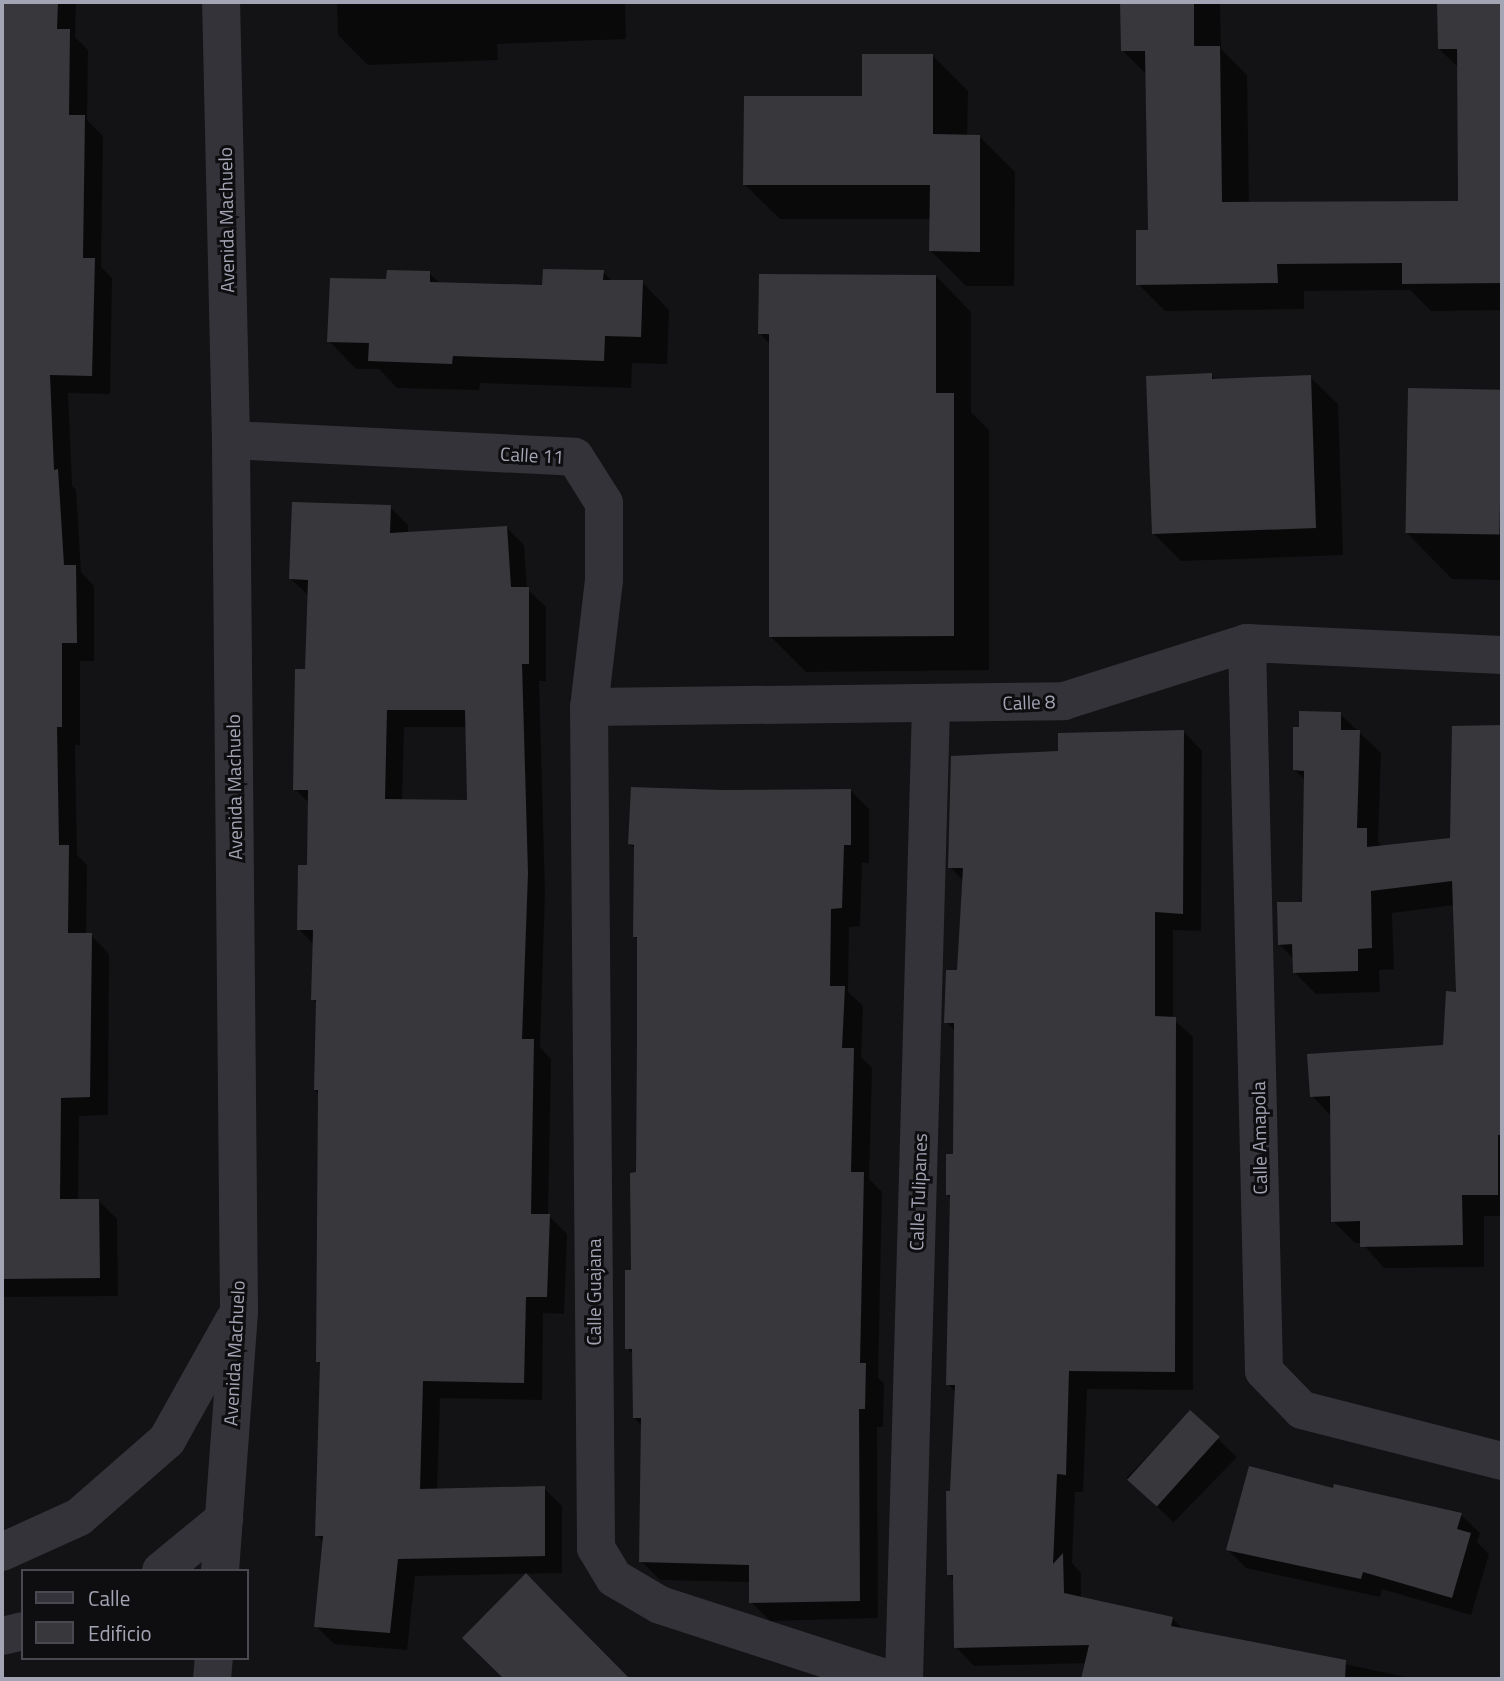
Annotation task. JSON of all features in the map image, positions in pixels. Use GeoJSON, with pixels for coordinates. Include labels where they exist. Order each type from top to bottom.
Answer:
{"type":"FeatureCollection","features":[{"type":"Feature","properties":{"kind":"street","name":"Avenida Machuelo"},"geometry":{"type":"LineString","coordinates":[[220,2],[231,440],[239,1312],[220,1569]]}},
{"type":"Feature","properties":{"kind":"street","name":"Calle 11"},"geometry":{"type":"LineString","coordinates":[[231,440],[575,457],[604,503],[604,580],[589,706]]}},
{"type":"Feature","properties":{"kind":"street","name":"Calle 8"},"geometry":{"type":"LineString","coordinates":[[589,706],[1064,701],[1247,643],[1502,655]]}},
{"type":"Feature","properties":{"kind":"street","name":"Calle Amapola"},"geometry":{"type":"LineString","coordinates":[[1247,643],[1264,1371],[1302,1410],[1502,1461]]}},
{"type":"Feature","properties":{"kind":"street","name":"Calle Tulipanes"},"geometry":{"type":"LineString","coordinates":[[905,1679],[931,704]]}},
{"type":"Feature","properties":{"kind":"street","name":"Calle Guajana"},"geometry":{"type":"LineString","coordinates":[[589,706],[596,1548],[614,1578],[660,1605],[888,1679]]}},
{"type":"Feature","properties":{"kind":"street"},"geometry":{"type":"LineString","coordinates":[[2,1552],[79,1517],[167,1440],[239,1312]]}},
{"type":"Feature","properties":{"kind":"street"},"geometry":{"type":"LineString","coordinates":[[163,1569],[224,1519]]}},
{"type":"Feature","properties":{"kind":"street"},"geometry":{"type":"LineString","coordinates":[[2,1636],[21,1631]]}},
{"type":"Feature","properties":{"kind":"street"},"geometry":{"type":"LineString","coordinates":[[212,1679],[214,1660]]}},
{"type":"Feature","properties":{"kind":"building"},"geometry":{"type":"Polygon","coordinates":[[[2,2],[58,2],[57,29],[70,29],[69,115],[85,115],[83,258],[95,258],[92,376],[50,375],[54,470],[58,469],[64,565],[76,565],[77,643],[62,643],[62,727],[57,727],[59,845],[69,845],[68,933],[92,933],[90,1097],[61,1098],[60,1199],[99,1199],[100,1278],[2,1279],[2,2]]]}},
{"type":"Feature","properties":{"kind":"building"},"geometry":{"type":"Polygon","coordinates":[[[1120,2],[1194,2],[1194,46],[1220,46],[1222,202],[1458,201],[1457,49],[1438,49],[1437,2],[1502,2],[1502,283],[1402,284],[1402,263],[1277,264],[1278,283],[1136,285],[1136,230],[1148,230],[1145,51],[1121,51],[1120,2]]]}},
{"type":"Feature","properties":{"kind":"building"},"geometry":{"type":"Polygon","coordinates":[[[862,54],[933,54],[933,134],[980,135],[980,252],[929,251],[930,185],[743,185],[744,96],[862,96],[862,54]]]}},
{"type":"Feature","properties":{"kind":"building"},"geometry":{"type":"Polygon","coordinates":[[[543,269],[604,270],[603,280],[643,280],[641,337],[605,336],[604,361],[453,356],[452,364],[368,361],[369,343],[327,342],[330,278],[386,279],[387,270],[430,271],[430,282],[542,285],[543,269]]]}},
{"type":"Feature","properties":{"kind":"building"},"geometry":{"type":"Polygon","coordinates":[[[759,274],[936,275],[936,393],[954,393],[954,636],[769,637],[769,334],[758,334],[759,274]]]}},
{"type":"Feature","properties":{"kind":"building"},"geometry":{"type":"Polygon","coordinates":[[[1212,373],[1212,379],[1311,375],[1316,528],[1152,534],[1146,376],[1212,373]]]}},
{"type":"Feature","properties":{"kind":"building"},"geometry":{"type":"Polygon","coordinates":[[[1408,388],[1502,390],[1499,535],[1405,533],[1408,388]]]}},
{"type":"Feature","properties":{"kind":"building"},"geometry":{"type":"Polygon","coordinates":[[[292,502],[391,505],[390,533],[507,526],[511,587],[529,587],[529,664],[522,664],[528,873],[522,1039],[534,1039],[531,1214],[550,1214],[547,1297],[526,1297],[524,1383],[423,1381],[420,1489],[545,1486],[545,1556],[398,1559],[390,1633],[314,1627],[323,1536],[315,1536],[320,1362],[316,1362],[316,1000],[311,1000],[313,930],[297,930],[298,865],[307,865],[308,790],[293,790],[295,669],[305,669],[308,580],[289,579],[292,502]],[[387,710],[385,799],[467,800],[465,710],[387,710]]]}},
{"type":"Feature","properties":{"kind":"building"},"geometry":{"type":"Polygon","coordinates":[[[1299,711],[1341,712],[1341,730],[1360,730],[1357,828],[1367,828],[1367,847],[1450,838],[1452,726],[1502,725],[1502,1135],[1498,1135],[1498,1195],[1462,1195],[1463,1245],[1360,1247],[1360,1221],[1331,1222],[1330,1096],[1310,1097],[1307,1054],[1443,1045],[1446,991],[1456,992],[1452,881],[1371,891],[1372,948],[1358,949],[1358,971],[1293,973],[1292,944],[1278,945],[1277,902],[1302,902],[1304,771],[1293,770],[1293,727],[1299,727],[1299,711]]]}},
{"type":"Feature","properties":{"kind":"building"},"geometry":{"type":"Polygon","coordinates":[[[1184,730],[1183,914],[1155,912],[1155,1016],[1176,1017],[1175,1372],[1069,1371],[1066,1475],[1057,1474],[1053,1564],[1063,1553],[1064,1593],[1173,1617],[1171,1626],[1346,1660],[1345,1679],[1081,1679],[1089,1645],[954,1648],[953,1575],[947,1575],[946,1491],[950,1491],[955,1385],[946,1385],[950,1195],[946,1195],[946,1154],[953,1154],[954,1023],[944,1023],[946,970],[957,970],[963,868],[948,868],[951,756],[1058,751],[1058,733],[1184,730]]]}},
{"type":"Feature","properties":{"kind":"building"},"geometry":{"type":"Polygon","coordinates":[[[631,787],[722,790],[851,789],[851,845],[844,845],[842,908],[831,909],[830,986],[845,986],[842,1048],[854,1048],[851,1172],[864,1172],[860,1363],[866,1363],[865,1409],[859,1409],[860,1601],[749,1603],[749,1565],[639,1562],[641,1418],[633,1418],[632,1349],[625,1349],[625,1270],[631,1270],[630,1173],[636,1172],[637,937],[633,937],[634,845],[628,844],[631,787]]]}},
{"type":"Feature","properties":{"kind":"building"},"geometry":{"type":"Polygon","coordinates":[[[1190,1410],[1220,1437],[1157,1507],[1127,1480],[1190,1410]]]}},
{"type":"Feature","properties":{"kind":"building"},"geometry":{"type":"Polygon","coordinates":[[[1249,1466],[1333,1488],[1334,1484],[1462,1513],[1457,1529],[1471,1533],[1452,1598],[1363,1572],[1361,1579],[1226,1550],[1249,1466]]]}},
{"type":"Feature","properties":{"kind":"building"},"geometry":{"type":"Polygon","coordinates":[[[526,1573],[630,1679],[504,1679],[462,1638],[526,1573]]]}}]}
